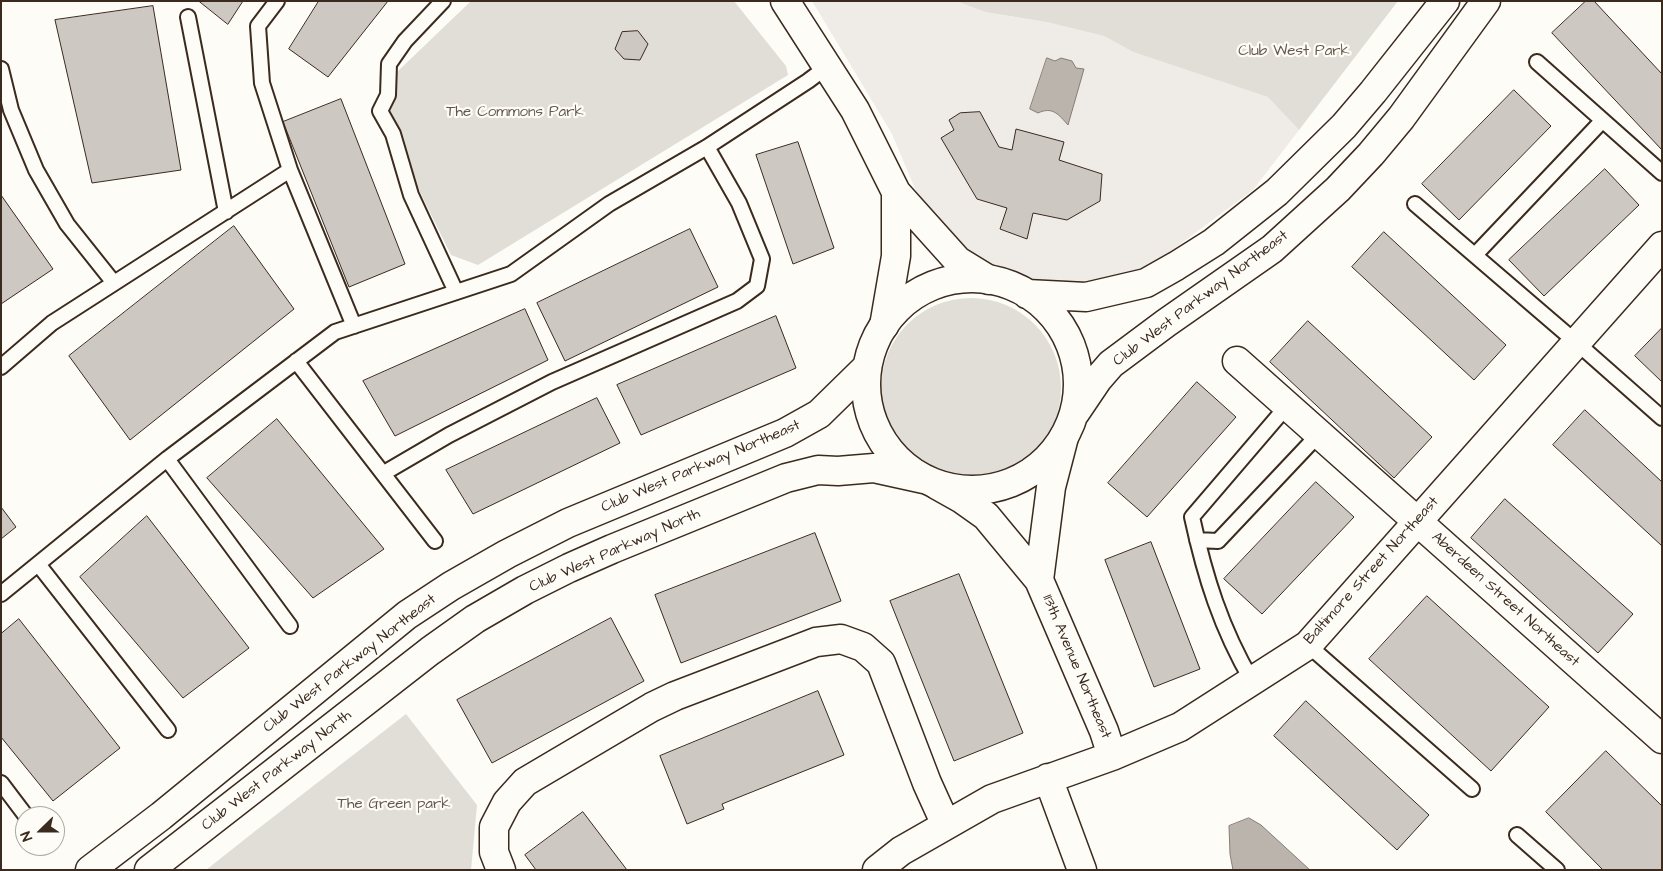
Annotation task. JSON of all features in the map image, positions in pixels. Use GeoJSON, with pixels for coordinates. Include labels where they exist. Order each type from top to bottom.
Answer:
{"type":"FeatureCollection","features":[{"type":"Feature","properties":{"kind":"street"},"geometry":{"type":"LineString","coordinates":[[785,1],[855,110],[896,192],[958,261],[989,280]]}},
{"type":"Feature","properties":{"kind":"street"},"geometry":{"type":"LineString","coordinates":[[930,482],[902,464],[884,444],[872,420],[866,393],[867,367],[873,345],[884,326],[904,303],[929,287],[958,279],[989,280],[1008,285],[1027,294],[1086,297],[1146,283],[1214,242],[1277,192],[1344,126],[1446,1]]}},
{"type":"Feature","properties":{"kind":"street","name":"Club West Parkway Northeast"},"geometry":{"type":"LineString","coordinates":[[930,482],[973,491],[1009,484],[1041,466],[1098,379],[1112,364],[1190,306],[1272,249],[1338,189],[1401,118],[1486,1]]}},
{"type":"Feature","properties":{"kind":"street"},"geometry":{"type":"LineString","coordinates":[[884,326],[896,256],[896,192]]}},
{"type":"Feature","properties":{"kind":"street","name":"Baltimore Street Northeast"},"geometry":{"type":"LineString","coordinates":[[877,870],[901,851],[992,800],[1112,756],[1180,727],[1308,645],[1662,246]]}},
{"type":"Feature","properties":{"kind":"street","name":"113th Avenue Northeast"},"geometry":{"type":"LineString","coordinates":[[1027,294],[1048,312],[1065,334],[1075,360],[1078,389],[1051,487],[1039,580]]}},
{"type":"Feature","properties":{"kind":"street","name":"Aberdeen Street Northeast"},"geometry":{"type":"LineString","coordinates":[[1237,361],[1662,739]]}},
{"type":"Feature","properties":{"kind":"street","name":"Club West Parkway Northeast"},"geometry":{"type":"LineString","coordinates":[[90,870],[162,816],[407,615],[451,586],[507,554],[568,523],[785,434],[819,414],[867,367]]}},
{"type":"Feature","properties":{"kind":"street","name":"Club West Parkway North"},"geometry":{"type":"LineString","coordinates":[[150,870],[430,651],[475,619],[534,585],[612,549],[786,478],[818,470],[838,471],[874,468],[930,482]]}},
{"type":"Feature","properties":{"kind":"street","name":"113th Avenue Northeast"},"geometry":{"type":"LineString","coordinates":[[930,482],[962,499],[986,516],[1039,580],[1104,731],[1112,756]]}},
{"type":"Feature","properties":{"kind":"street"},"geometry":{"type":"LineString","coordinates":[[501,870],[494,852],[494,827],[507,802],[525,782],[675,696],[816,642],[841,639],[863,647],[881,663],[927,783],[946,825]]}},
{"type":"Feature","properties":{"kind":"street"},"geometry":{"type":"LineString","coordinates":[[1048,778],[1082,870]]}},
{"type":"Feature","properties":{"kind":"lane"},"geometry":{"type":"LineString","coordinates":[[277,1],[258,26],[262,83],[290,170],[354,326]]}},
{"type":"Feature","properties":{"kind":"lane"},"geometry":{"type":"LineString","coordinates":[[443,1],[405,41],[389,64],[388,95],[380,111],[393,134],[411,195],[456,292]]}},
{"type":"Feature","properties":{"kind":"lane"},"geometry":{"type":"LineString","coordinates":[[188,17],[226,212]]}},
{"type":"Feature","properties":{"kind":"lane"},"geometry":{"type":"LineString","coordinates":[[1537,62],[1662,173]]}},
{"type":"Feature","properties":{"kind":"lane"},"geometry":{"type":"LineString","coordinates":[[1,594],[167,459],[335,332],[511,274],[609,204],[707,147],[828,66]]}},
{"type":"Feature","properties":{"kind":"lane"},"geometry":{"type":"LineString","coordinates":[[1,69],[11,110],[36,170],[67,224],[114,282]]}},
{"type":"Feature","properties":{"kind":"lane"},"geometry":{"type":"LineString","coordinates":[[1475,255],[1602,121]]}},
{"type":"Feature","properties":{"kind":"lane"},"geometry":{"type":"LineString","coordinates":[[384,473],[449,435],[552,382],[737,301],[757,286],[762,259],[739,203],[707,147]]}},
{"type":"Feature","properties":{"kind":"lane"},"geometry":{"type":"LineString","coordinates":[[1,367],[52,323],[290,170]]}},
{"type":"Feature","properties":{"kind":"lane"},"geometry":{"type":"LineString","coordinates":[[1415,204],[1662,418]]}},
{"type":"Feature","properties":{"kind":"lane"},"geometry":{"type":"LineString","coordinates":[[296,361],[435,541]]}},
{"type":"Feature","properties":{"kind":"lane"},"geometry":{"type":"LineString","coordinates":[[1252,681],[1227,634],[1217,610],[1192,517],[1287,406]]}},
{"type":"Feature","properties":{"kind":"lane"},"geometry":{"type":"LineString","coordinates":[[1197,540],[1218,541],[1319,434]]}},
{"type":"Feature","properties":{"kind":"lane"},"geometry":{"type":"LineString","coordinates":[[167,459],[290,626]]}},
{"type":"Feature","properties":{"kind":"lane"},"geometry":{"type":"LineString","coordinates":[[38,564],[168,730]]}},
{"type":"Feature","properties":{"kind":"lane"},"geometry":{"type":"LineString","coordinates":[[1308,645],[1472,789]]}},
{"type":"Feature","properties":{"kind":"lane"},"geometry":{"type":"LineString","coordinates":[[1,783],[18,806]]}},
{"type":"Feature","properties":{"kind":"lane"},"geometry":{"type":"LineString","coordinates":[[1517,835],[1556,870]]}},
{"type":"Feature","properties":{"kind":"shaded area"},"geometry":{"type":"Polygon","coordinates":[[[812,1],[956,1],[985,12],[1046,22],[1104,36],[1133,52],[1269,97],[1299,130],[1253,190],[1141,273],[1059,288],[1010,278],[966,252],[935,219],[915,189],[892,134],[812,1]]]}},
{"type":"Feature","properties":{"kind":"shaded area"},"geometry":{"type":"Polygon","coordinates":[[[1047,58],[1055,61],[1061,58],[1072,61],[1076,68],[1084,69],[1068,125],[1059,115],[1052,111],[1038,113],[1030,109],[1047,58]]]}},
{"type":"Feature","properties":{"kind":"shaded area"},"geometry":{"type":"Polygon","coordinates":[[[1249,818],[1261,825],[1310,870],[1233,870],[1230,854],[1229,826],[1249,818]]]}},
{"type":"Feature","properties":{"kind":"green space","name":"The Commons Park"},"geometry":{"type":"Polygon","coordinates":[[[471,1],[734,1],[786,66],[788,75],[478,265],[451,255],[380,111],[397,72],[471,1]]]}},
{"type":"Feature","properties":{"kind":"green space","name":"Club West Park"},"geometry":{"type":"Polygon","coordinates":[[[956,1],[1398,1],[1299,130],[1268,97],[1133,52],[1104,36],[1046,22],[985,12],[956,1]]]}},
{"type":"Feature","properties":{"kind":"green space"},"geometry":{"type":"Polygon","coordinates":[[[971,298],[1005,305],[1021,313],[1040,331],[1046,338],[1057,362],[1061,388],[1054,422],[1046,438],[1028,457],[1021,463],[997,474],[971,478],[937,471],[921,463],[902,445],[896,438],[885,414],[881,388],[888,354],[896,338],[914,319],[921,313],[945,302],[971,298]]]}},
{"type":"Feature","properties":{"kind":"green space","name":"The Green park"},"geometry":{"type":"Polygon","coordinates":[[[406,714],[477,805],[471,870],[206,870],[259,828],[406,714]]]}},
{"type":"Feature","properties":{"kind":"building"},"geometry":{"type":"Polygon","coordinates":[[[199,1],[243,1],[228,24],[199,1]]]}},
{"type":"Feature","properties":{"kind":"building"},"geometry":{"type":"Polygon","coordinates":[[[319,1],[388,1],[328,77],[289,49],[319,1]]]}},
{"type":"Feature","properties":{"kind":"building"},"geometry":{"type":"Polygon","coordinates":[[[1586,1],[1594,1],[1662,74],[1662,150],[1552,33],[1586,1]]]}},
{"type":"Feature","properties":{"kind":"building"},"geometry":{"type":"Polygon","coordinates":[[[153,6],[181,170],[92,183],[55,20],[153,6]]]}},
{"type":"Feature","properties":{"kind":"building"},"geometry":{"type":"Polygon","coordinates":[[[638,31],[648,44],[640,60],[624,59],[615,49],[622,32],[638,31]]]}},
{"type":"Feature","properties":{"kind":"building"},"geometry":{"type":"Polygon","coordinates":[[[1514,90],[1551,126],[1459,220],[1422,184],[1514,90]]]}},
{"type":"Feature","properties":{"kind":"building"},"geometry":{"type":"Polygon","coordinates":[[[341,99],[405,264],[349,287],[283,122],[341,99]]]}},
{"type":"Feature","properties":{"kind":"building"},"geometry":{"type":"Polygon","coordinates":[[[980,112],[999,147],[1012,150],[1016,129],[1064,142],[1059,160],[1102,174],[1100,201],[1067,220],[1033,213],[1027,239],[1000,229],[1007,208],[977,199],[941,138],[954,130],[949,120],[960,113],[980,112]]]}},
{"type":"Feature","properties":{"kind":"building"},"geometry":{"type":"Polygon","coordinates":[[[798,142],[834,248],[793,264],[756,155],[798,142]]]}},
{"type":"Feature","properties":{"kind":"building"},"geometry":{"type":"Polygon","coordinates":[[[1605,169],[1639,205],[1544,296],[1509,260],[1605,169]]]}},
{"type":"Feature","properties":{"kind":"building"},"geometry":{"type":"Polygon","coordinates":[[[1,195],[53,269],[1,304],[1,195]]]}},
{"type":"Feature","properties":{"kind":"building"},"geometry":{"type":"Polygon","coordinates":[[[234,226],[294,309],[130,440],[69,356],[234,226]]]}},
{"type":"Feature","properties":{"kind":"building"},"geometry":{"type":"Polygon","coordinates":[[[690,229],[718,287],[565,361],[537,303],[690,229]]]}},
{"type":"Feature","properties":{"kind":"building"},"geometry":{"type":"Polygon","coordinates":[[[1384,232],[1506,345],[1474,380],[1352,267],[1384,232]]]}},
{"type":"Feature","properties":{"kind":"building"},"geometry":{"type":"Polygon","coordinates":[[[525,309],[548,360],[395,436],[363,381],[525,309]]]}},
{"type":"Feature","properties":{"kind":"building"},"geometry":{"type":"Polygon","coordinates":[[[776,316],[796,368],[641,435],[617,385],[776,316]]]}},
{"type":"Feature","properties":{"kind":"building"},"geometry":{"type":"Polygon","coordinates":[[[1308,321],[1432,437],[1394,478],[1270,362],[1308,321]]]}},
{"type":"Feature","properties":{"kind":"building"},"geometry":{"type":"Polygon","coordinates":[[[1662,328],[1662,382],[1635,356],[1662,328]]]}},
{"type":"Feature","properties":{"kind":"building"},"geometry":{"type":"Polygon","coordinates":[[[1197,382],[1236,417],[1147,517],[1108,483],[1197,382]]]}},
{"type":"Feature","properties":{"kind":"building"},"geometry":{"type":"Polygon","coordinates":[[[597,398],[620,443],[473,514],[446,470],[597,398]]]}},
{"type":"Feature","properties":{"kind":"building"},"geometry":{"type":"Polygon","coordinates":[[[1585,410],[1662,482],[1662,546],[1553,445],[1585,410]]]}},
{"type":"Feature","properties":{"kind":"building"},"geometry":{"type":"Polygon","coordinates":[[[277,419],[384,549],[313,598],[207,478],[277,419]]]}},
{"type":"Feature","properties":{"kind":"building"},"geometry":{"type":"Polygon","coordinates":[[[1316,482],[1354,517],[1262,614],[1224,579],[1316,482]]]}},
{"type":"Feature","properties":{"kind":"building"},"geometry":{"type":"Polygon","coordinates":[[[1505,499],[1633,614],[1598,653],[1471,538],[1505,499]]]}},
{"type":"Feature","properties":{"kind":"building"},"geometry":{"type":"Polygon","coordinates":[[[1,507],[16,527],[1,539],[1,507]]]}},
{"type":"Feature","properties":{"kind":"building"},"geometry":{"type":"Polygon","coordinates":[[[147,516],[249,648],[183,698],[80,577],[147,516]]]}},
{"type":"Feature","properties":{"kind":"building"},"geometry":{"type":"Polygon","coordinates":[[[815,533],[841,601],[681,663],[655,595],[815,533]]]}},
{"type":"Feature","properties":{"kind":"building"},"geometry":{"type":"Polygon","coordinates":[[[1151,542],[1200,669],[1154,687],[1105,560],[1151,542]]]}},
{"type":"Feature","properties":{"kind":"building"},"geometry":{"type":"Polygon","coordinates":[[[959,574],[1023,733],[954,761],[890,601],[959,574]]]}},
{"type":"Feature","properties":{"kind":"building"},"geometry":{"type":"Polygon","coordinates":[[[1427,596],[1549,707],[1491,771],[1369,659],[1427,596]]]}},
{"type":"Feature","properties":{"kind":"building"},"geometry":{"type":"Polygon","coordinates":[[[611,618],[644,681],[492,763],[457,700],[611,618]]]}},
{"type":"Feature","properties":{"kind":"building"},"geometry":{"type":"Polygon","coordinates":[[[19,619],[120,748],[53,801],[1,737],[1,634],[19,619]]]}},
{"type":"Feature","properties":{"kind":"building"},"geometry":{"type":"Polygon","coordinates":[[[818,691],[844,755],[722,804],[724,809],[687,824],[660,756],[818,691]]]}},
{"type":"Feature","properties":{"kind":"building"},"geometry":{"type":"Polygon","coordinates":[[[1306,701],[1429,815],[1397,850],[1274,736],[1306,701]]]}},
{"type":"Feature","properties":{"kind":"building"},"geometry":{"type":"Polygon","coordinates":[[[1606,751],[1662,806],[1662,870],[1603,870],[1546,812],[1606,751]]]}},
{"type":"Feature","properties":{"kind":"building"},"geometry":{"type":"Polygon","coordinates":[[[583,812],[627,870],[536,870],[525,855],[583,812]]]}}]}
